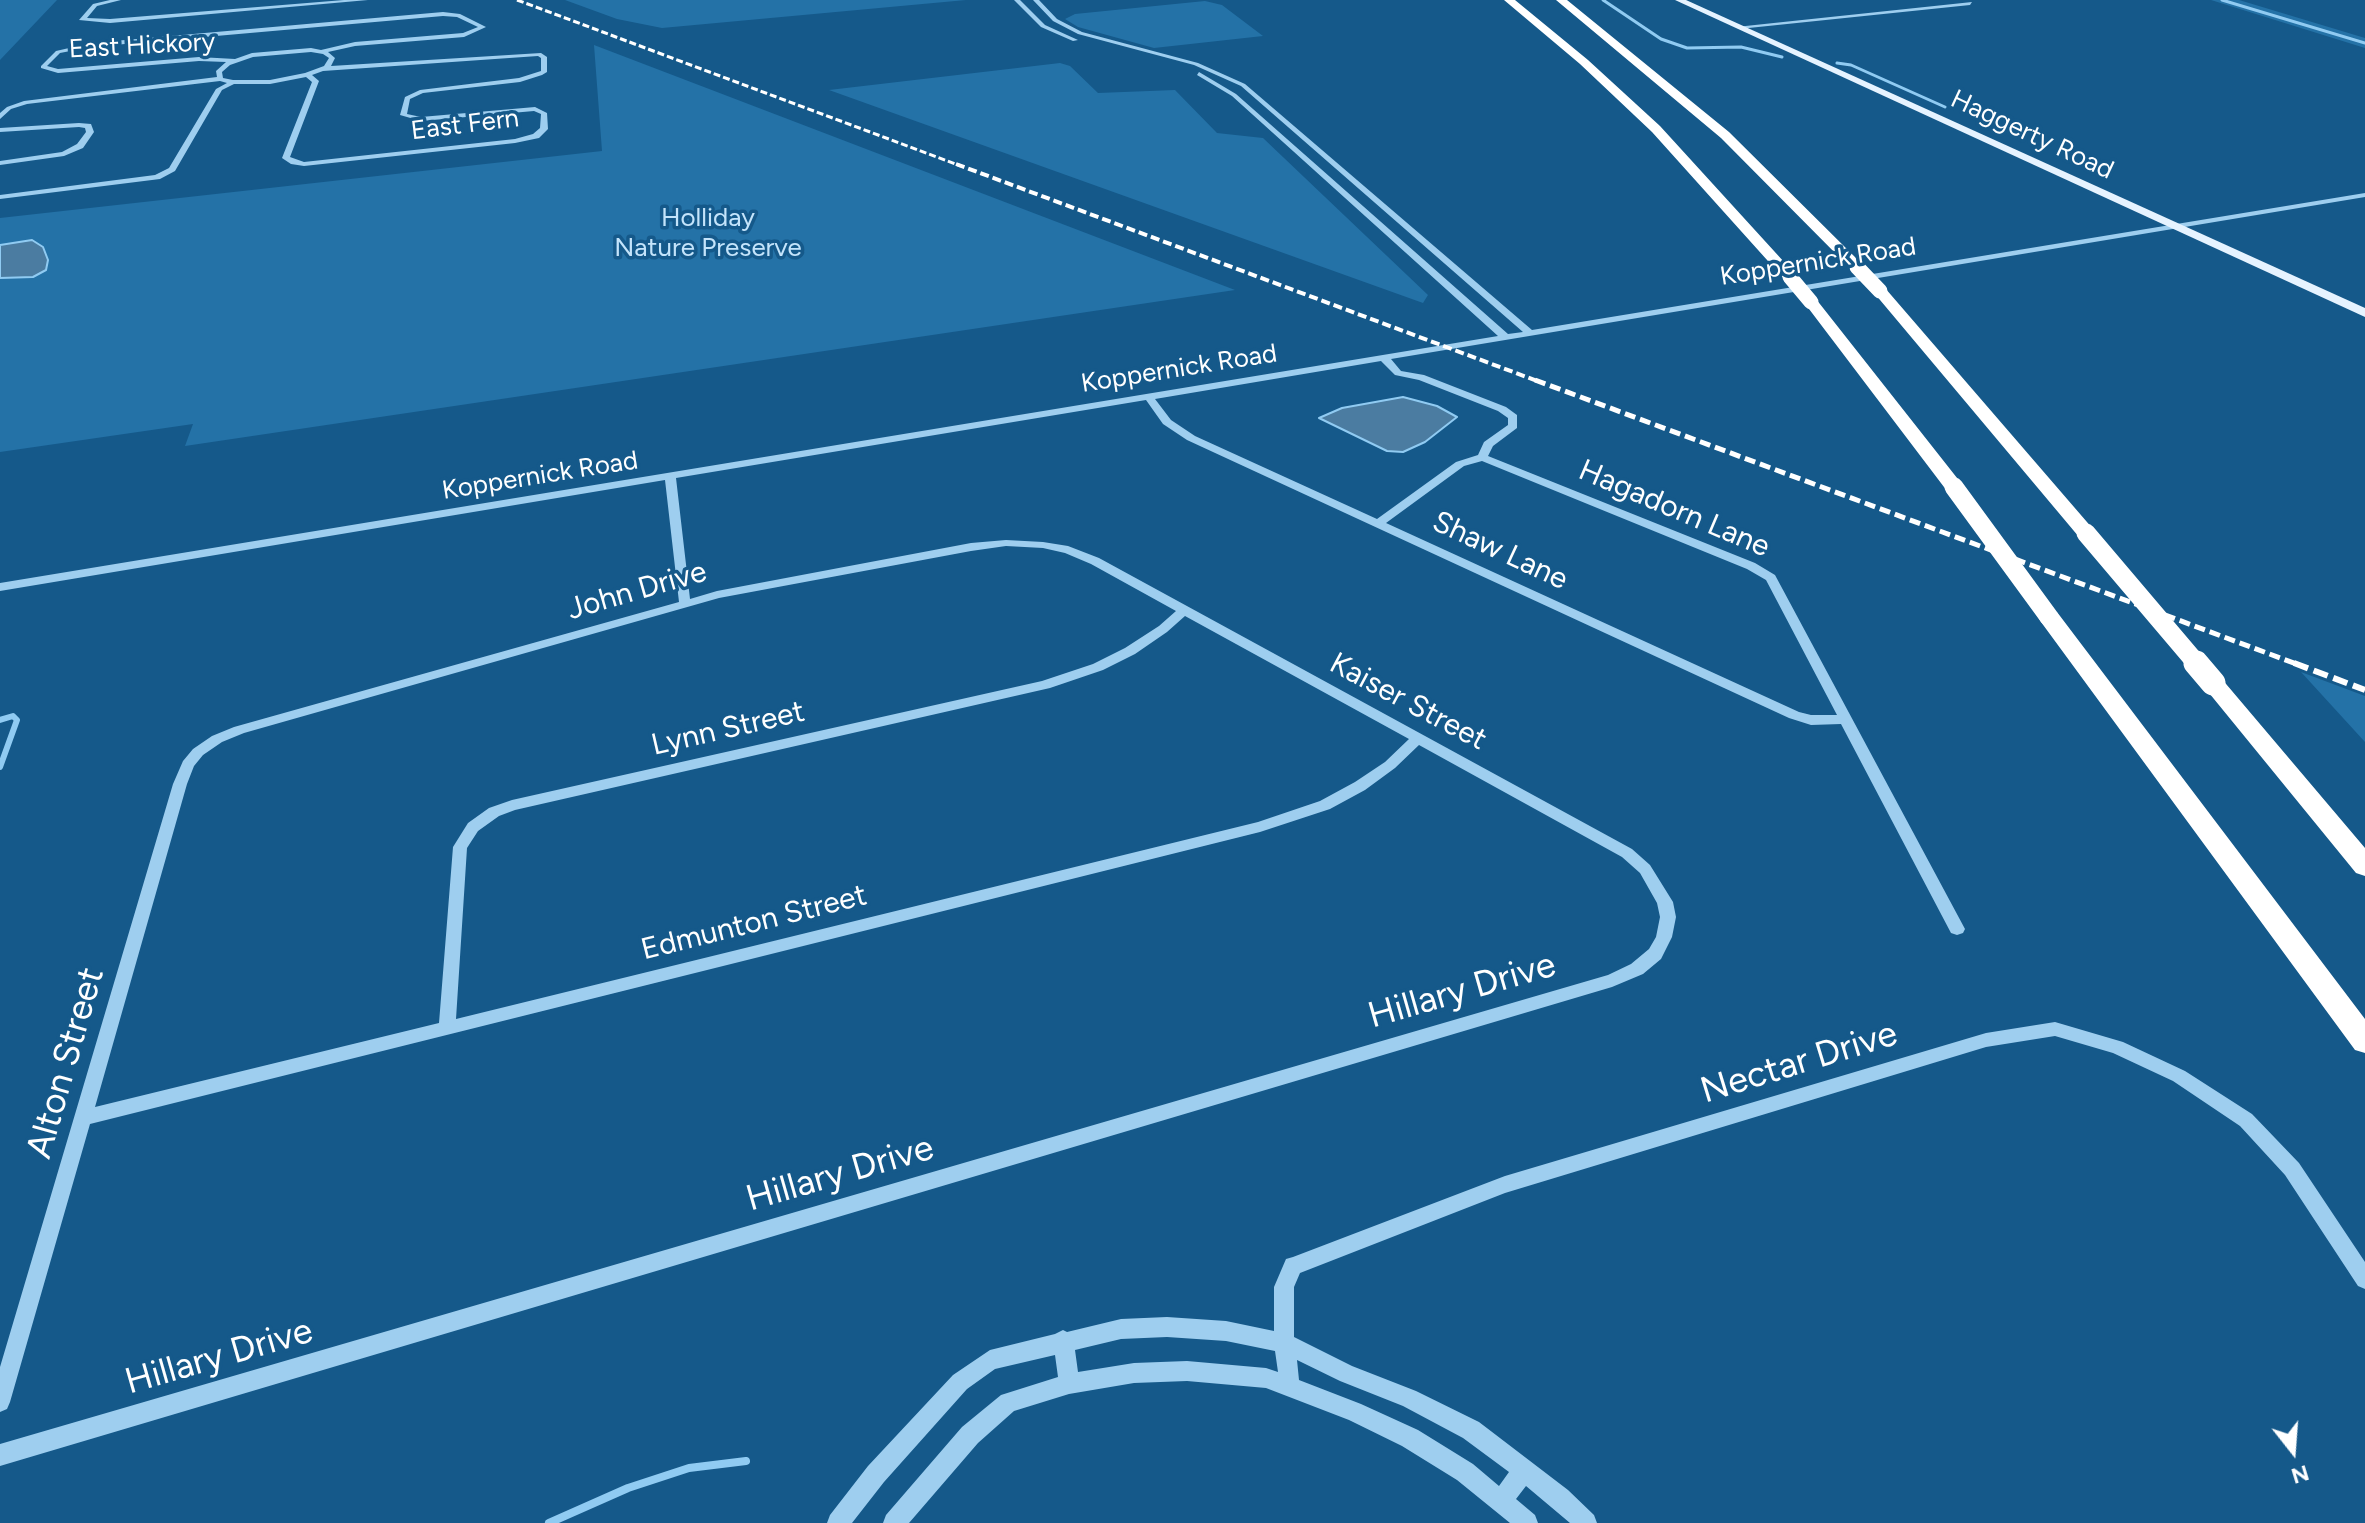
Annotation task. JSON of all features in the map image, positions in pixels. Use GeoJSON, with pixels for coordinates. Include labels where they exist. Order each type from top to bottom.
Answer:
{"type":"FeatureCollection","features":[{"type":"Feature","properties":{"kind":"highway"},"geometry":{"type":"LineString","coordinates":[[1509,0],[1584,62],[1656,129],[1811,302],[1954,487],[2365,1041]]}},
{"type":"Feature","properties":{"kind":"highway"},"geometry":{"type":"LineString","coordinates":[[1561,0],[1715,125],[1880,291],[2365,866]]}},
{"type":"Feature","properties":{"kind":"main road","name":"Haggerty Road"},"geometry":{"type":"LineString","coordinates":[[1679,0],[2365,313]]}},
{"type":"Feature","properties":{"kind":"street"},"geometry":{"type":"LineString","coordinates":[[118,0],[95,5],[82,20],[110,21],[365,0]]}},
{"type":"Feature","properties":{"kind":"street"},"geometry":{"type":"LineString","coordinates":[[234,0],[261,53]]}},
{"type":"Feature","properties":{"kind":"street"},"geometry":{"type":"LineString","coordinates":[[249,0],[276,51]]}},
{"type":"Feature","properties":{"kind":"street"},"geometry":{"type":"LineString","coordinates":[[1018,1],[1036,0],[1055,20],[1080,33],[1221,73],[1258,97],[1530,333]]}},
{"type":"Feature","properties":{"kind":"street"},"geometry":{"type":"LineString","coordinates":[[1018,1],[1039,22],[1064,36],[1168,63],[1212,79],[1240,100],[1505,337]]}},
{"type":"Feature","properties":{"kind":"street"},"geometry":{"type":"LineString","coordinates":[[1739,27],[1970,3]]}},
{"type":"Feature","properties":{"kind":"street","name":"East Hickory"},"geometry":{"type":"LineString","coordinates":[[234,61],[199,59],[58,71],[43,67],[58,52],[81,46],[264,29],[443,14],[458,15],[483,27],[464,35],[355,44],[321,52]]}},
{"type":"Feature","properties":{"kind":"street"},"geometry":{"type":"LineString","coordinates":[[0,117],[9,108],[26,102],[220,79],[270,82],[307,75],[322,69],[332,58],[321,52],[261,53],[234,61],[219,71],[220,79]]}},
{"type":"Feature","properties":{"kind":"street","name":"East Fern"},"geometry":{"type":"LineString","coordinates":[[307,75],[316,81],[286,158],[291,162],[326,162],[515,141],[536,136],[544,129],[544,113],[535,109],[421,119],[403,115],[407,98],[422,91],[520,80],[540,74],[544,72],[544,57],[539,54],[343,70],[322,69]]}},
{"type":"Feature","properties":{"kind":"street"},"geometry":{"type":"LineString","coordinates":[[1168,63],[1179,59]]}},
{"type":"Feature","properties":{"kind":"street"},"geometry":{"type":"LineString","coordinates":[[0,197],[138,182],[167,173],[214,94],[233,82]]}},
{"type":"Feature","properties":{"kind":"street"},"geometry":{"type":"LineString","coordinates":[[1240,100],[1258,97]]}},
{"type":"Feature","properties":{"kind":"street"},"geometry":{"type":"LineString","coordinates":[[0,130],[79,125],[88,126],[90,132],[80,146],[64,154],[0,163]]}},
{"type":"Feature","properties":{"kind":"street"},"geometry":{"type":"LineString","coordinates":[[1310,162],[1330,159]]}},
{"type":"Feature","properties":{"kind":"street","name":"Koppernick Road"},"geometry":{"type":"LineString","coordinates":[[0,587],[2365,195]]}},
{"type":"Feature","properties":{"kind":"street"},"geometry":{"type":"LineString","coordinates":[[1369,214],[1390,211]]}},
{"type":"Feature","properties":{"kind":"street"},"geometry":{"type":"LineString","coordinates":[[1431,270],[1453,267]]}},
{"type":"Feature","properties":{"kind":"street"},"geometry":{"type":"LineString","coordinates":[[1379,523],[1460,464],[1482,457],[1488,444],[1513,426],[1513,417],[1502,409],[1421,377],[1398,373],[1384,358]]}},
{"type":"Feature","properties":{"kind":"street","name":"Shaw Lane"},"geometry":{"type":"LineString","coordinates":[[1149,397],[1167,422],[1191,438],[1794,715],[1811,720],[1845,719]]}},
{"type":"Feature","properties":{"kind":"street","name":"Hagadorn Lane"},"geometry":{"type":"LineString","coordinates":[[1482,457],[1751,566],[1771,578],[1957,929]]}},
{"type":"Feature","properties":{"kind":"street"},"geometry":{"type":"LineString","coordinates":[[670,477],[685,604]]}},
{"type":"Feature","properties":{"kind":"street","name":"John Drive"},"geometry":{"type":"LineString","coordinates":[[203,748],[239,730],[734,591],[990,544],[1043,545],[1095,561]]}},
{"type":"Feature","properties":{"kind":"street","name":"Kaiser Street"},"geometry":{"type":"LineString","coordinates":[[1095,561],[1627,853],[1656,883],[1668,917]]}},
{"type":"Feature","properties":{"kind":"street","name":"Lynn Street"},"geometry":{"type":"LineString","coordinates":[[447,1028],[460,847],[473,827],[494,812],[512,805],[749,750],[1045,685],[1088,671],[1130,651],[1163,629],[1184,610]]}},
{"type":"Feature","properties":{"kind":"street","name":"Edmunton Street"},"geometry":{"type":"LineString","coordinates":[[83,1118],[1285,820],[1325,805],[1360,786],[1390,765],[1418,738]]}},
{"type":"Feature","properties":{"kind":"street","name":"Alton Street"},"geometry":{"type":"LineString","coordinates":[[0,1402],[180,784],[188,764],[203,748]]}},
{"type":"Feature","properties":{"kind":"street","name":"Hillary Drive"},"geometry":{"type":"LineString","coordinates":[[0,1455],[1612,980],[1637,969],[1655,954],[1664,937],[1668,917]]}},
{"type":"Feature","properties":{"kind":"street","name":"Nectar Drive"},"geometry":{"type":"LineString","coordinates":[[1290,1387],[1284,1343],[1284,1287],[1293,1266],[1505,1185],[1986,1040],[2055,1029],[2117,1047],[2179,1076],[2246,1120],[2292,1169],[2365,1279]]}},
{"type":"Feature","properties":{"kind":"street"},"geometry":{"type":"LineString","coordinates":[[838,1523],[876,1474],[971,1372],[990,1360],[1063,1340],[1121,1329],[1167,1327],[1226,1331],[1284,1343],[1347,1374],[1409,1398],[1471,1430],[1586,1523]]}},
{"type":"Feature","properties":{"kind":"street"},"geometry":{"type":"LineString","coordinates":[[1063,1340],[1069,1384]]}},
{"type":"Feature","properties":{"kind":"street"},"geometry":{"type":"LineString","coordinates":[[894,1523],[923,1486],[1008,1402],[1069,1384],[1134,1373],[1187,1371],[1266,1378],[1354,1411],[1410,1438],[1465,1472],[1527,1523]]}},
{"type":"Feature","properties":{"kind":"street"},"geometry":{"type":"LineString","coordinates":[[1501,1501],[1524,1470]]}},
{"type":"Feature","properties":{"kind":"green space"},"geometry":{"type":"Polygon","coordinates":[[[0,0],[57,0],[0,60],[0,0]]]}},
{"type":"Feature","properties":{"kind":"green space"},"geometry":{"type":"Polygon","coordinates":[[[565,0],[966,0],[662,28],[617,19],[565,0]]]}},
{"type":"Feature","properties":{"kind":"green space"},"geometry":{"type":"Polygon","coordinates":[[[2211,0],[2239,0],[2365,38],[2365,48],[2211,0]]]}},
{"type":"Feature","properties":{"kind":"green space"},"geometry":{"type":"Polygon","coordinates":[[[1205,1],[1222,5],[1263,36],[1154,48],[1078,27],[1065,19],[1075,14],[1205,1]]]}},
{"type":"Feature","properties":{"kind":"green space","name":"Holliday Nature Preserve"},"geometry":{"type":"Polygon","coordinates":[[[594,45],[1235,290],[185,446],[193,424],[0,452],[0,218],[602,151],[594,45]]]}},
{"type":"Feature","properties":{"kind":"green space"},"geometry":{"type":"Polygon","coordinates":[[[1060,63],[1070,66],[1098,93],[1175,90],[1217,133],[1263,138],[1428,295],[1423,303],[829,90],[1060,63]]]}},
{"type":"Feature","properties":{"kind":"green space"},"geometry":{"type":"Polygon","coordinates":[[[2301,672],[2365,696],[2365,742],[2301,672]]]}},
{"type":"Feature","properties":{"kind":"shaded area"},"geometry":{"type":"Polygon","coordinates":[[[32,240],[43,247],[48,260],[46,270],[33,277],[0,278],[0,245],[32,240]]]}},
{"type":"Feature","properties":{"kind":"shaded area"},"geometry":{"type":"Polygon","coordinates":[[[1403,397],[1437,406],[1457,417],[1425,442],[1403,452],[1387,451],[1319,418],[1342,408],[1403,397]]]}},
{"type":"Feature","properties":{"kind":"waterway"},"geometry":{"type":"LineString","coordinates":[[1603,0],[1661,39],[1687,48],[1741,47],[1782,57]]}},
{"type":"Feature","properties":{"kind":"waterway"},"geometry":{"type":"LineString","coordinates":[[2222,0],[2365,43]]}},
{"type":"Feature","properties":{"kind":"waterway"},"geometry":{"type":"LineString","coordinates":[[1837,63],[1851,65],[1945,107]]}},
{"type":"Feature","properties":{"kind":"waterway"},"geometry":{"type":"LineString","coordinates":[[0,720],[13,716],[17,720],[0,767]]}},
{"type":"Feature","properties":{"kind":"waterway"},"geometry":{"type":"LineString","coordinates":[[549,1523],[628,1488],[689,1468],[746,1461]]}},
{"type":"Feature","properties":{"kind":"railway"},"geometry":{"type":"LineString","coordinates":[[517,0],[961,166]]}},
{"type":"Feature","properties":{"kind":"railway"},"geometry":{"type":"LineString","coordinates":[[956,164],[1540,382]]}},
{"type":"Feature","properties":{"kind":"railway"},"geometry":{"type":"LineString","coordinates":[[1535,380],[2299,665]]}},
{"type":"Feature","properties":{"kind":"railway"},"geometry":{"type":"LineString","coordinates":[[2294,663],[2365,690]]}}]}
